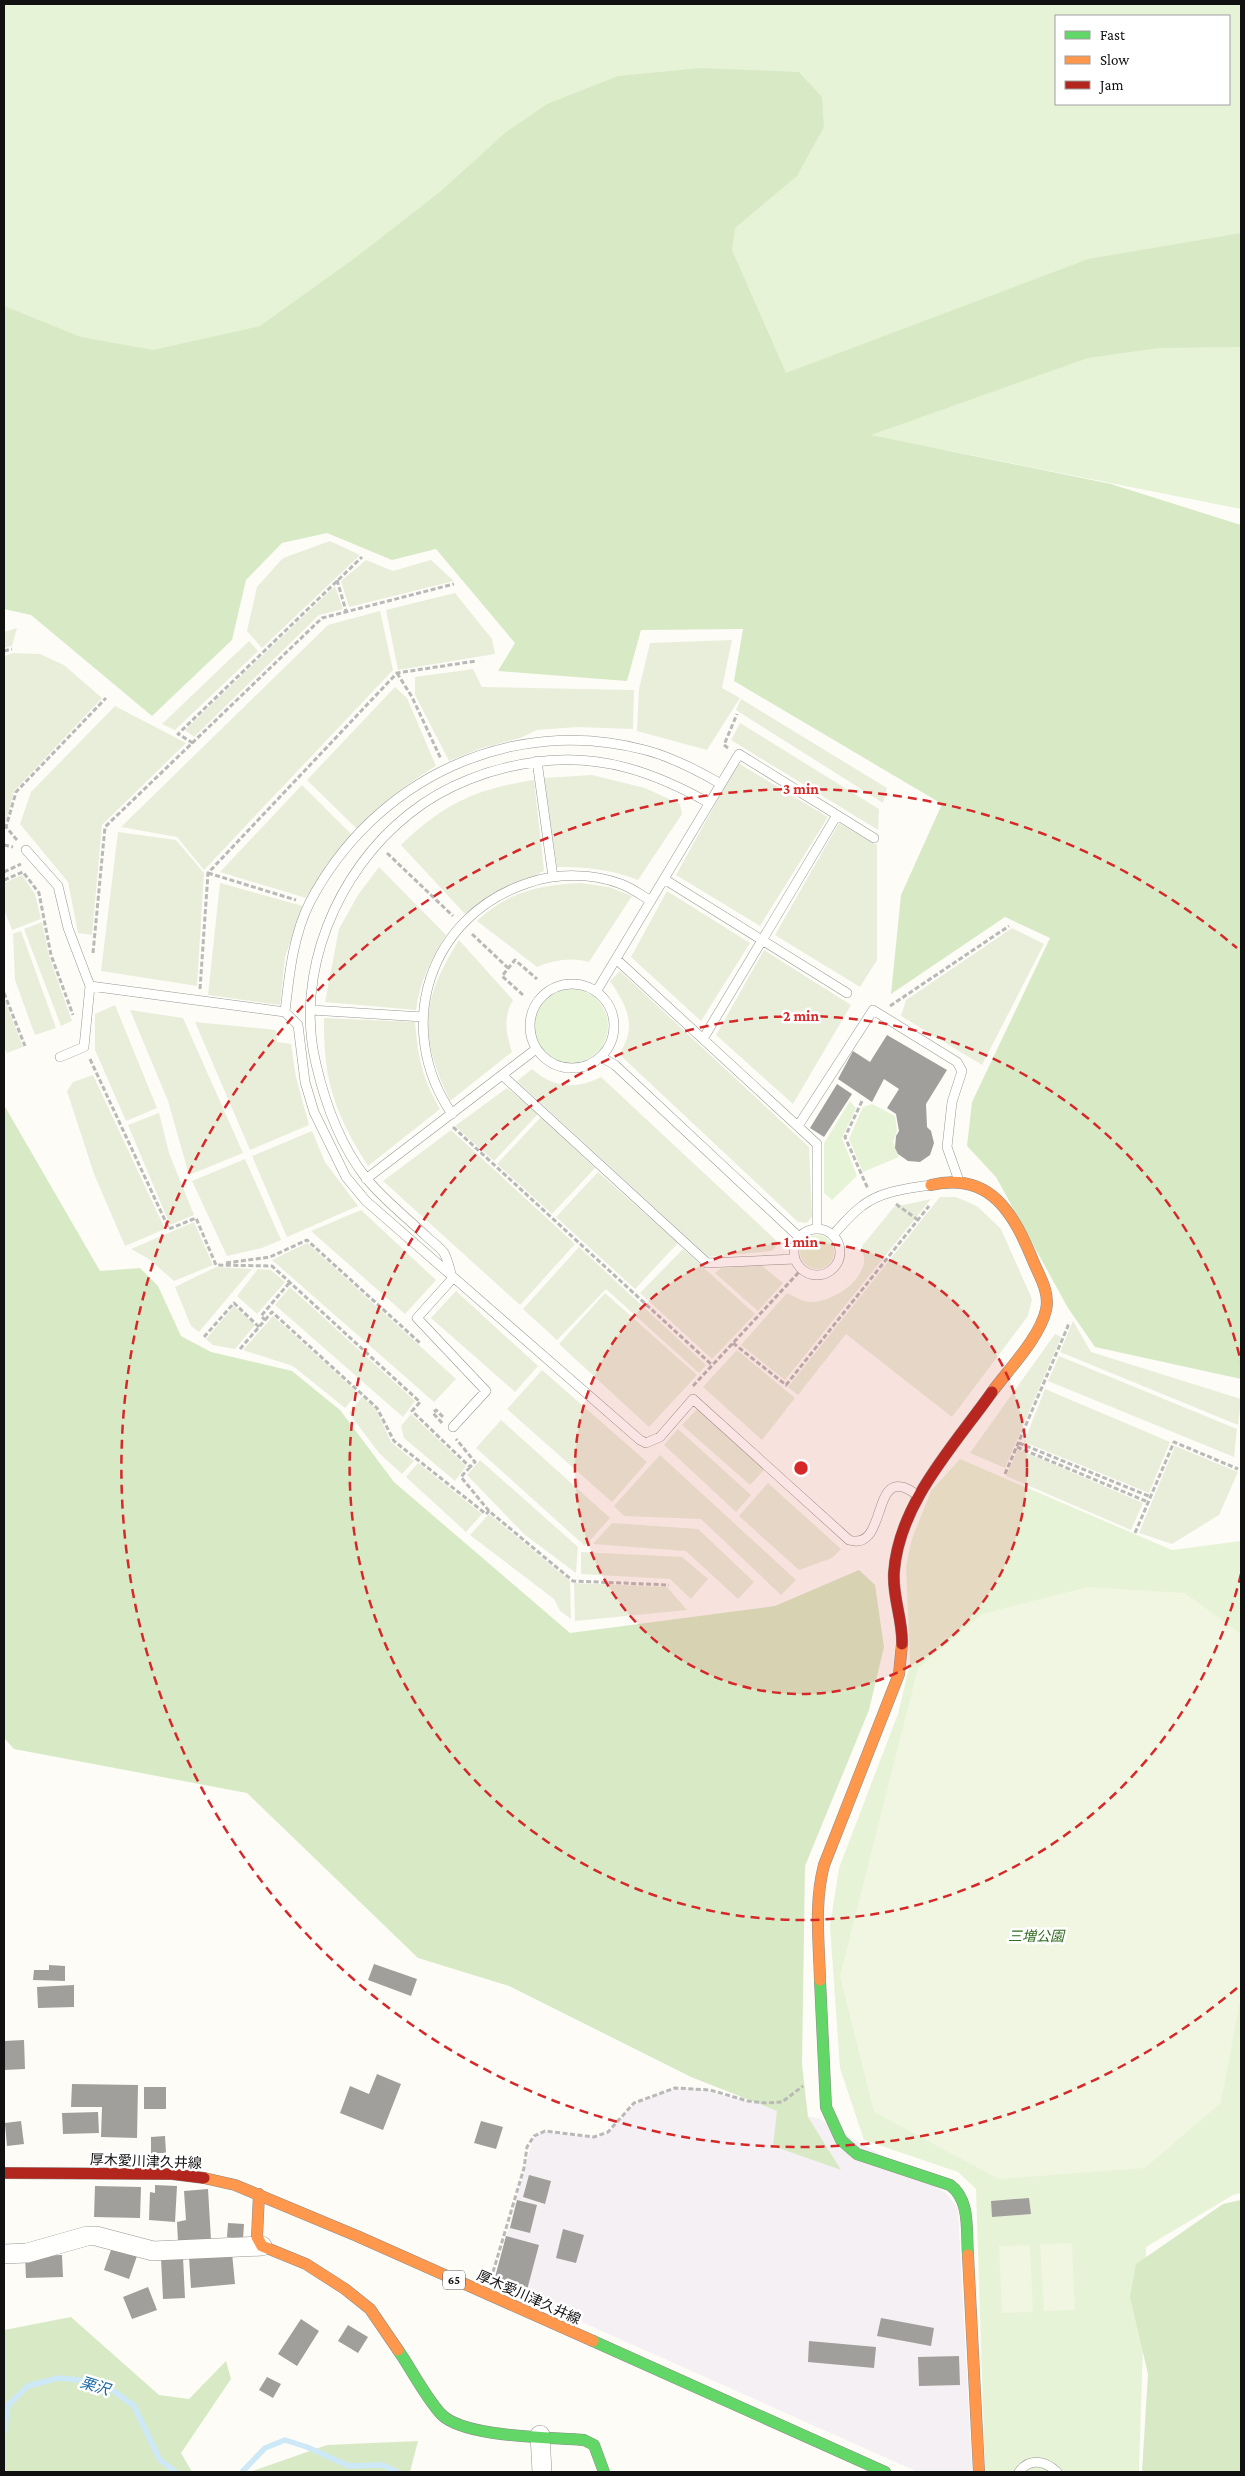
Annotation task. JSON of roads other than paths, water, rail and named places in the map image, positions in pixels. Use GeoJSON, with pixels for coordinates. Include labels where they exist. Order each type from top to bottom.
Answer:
{"type":"FeatureCollection","features":[{"type":"Feature","properties":{"kind":"street"},"geometry":{"type":"LineString","coordinates":[[931,1185],[959,1181],[982,1188],[1006,1209],[1027,1244],[1048,1301],[1046,1312],[1037,1332],[919,1496],[900,1544],[894,1574],[902,1628],[899,1674],[824,1865],[819,1884],[817,1906],[826,2107],[841,2140],[857,2154],[950,2185],[963,2198],[979,2472]]}},
{"type":"Feature","properties":{"kind":"street","name":"厚木愛川津久井線"},"geometry":{"type":"LineString","coordinates":[[4,2173],[172,2174],[213,2179],[259,2194],[884,2472]]}},
{"type":"Feature","properties":{"kind":"street"},"geometry":{"type":"LineString","coordinates":[[259,2194],[257,2237],[262,2246]]}},
{"type":"Feature","properties":{"kind":"street"},"geometry":{"type":"LineString","coordinates":[[4,2254],[34,2252],[87,2236],[96,2236],[153,2251],[262,2246],[301,2260],[355,2296],[370,2309],[380,2320],[435,2406],[451,2422],[469,2429],[540,2435],[590,2442],[598,2454],[604,2472]]}},
{"type":"Feature","properties":{"kind":"street"},"geometry":{"type":"LineString","coordinates":[[540,2435],[542,2472]]}},
{"type":"Feature","properties":{"kind":"lane"},"geometry":{"type":"LineString","coordinates":[[285,1012],[291,959],[309,904],[332,866],[362,830],[402,793],[444,768],[494,749],[544,740],[595,741],[645,750],[693,768],[721,784]]}},
{"type":"Feature","properties":{"kind":"lane"},"geometry":{"type":"LineString","coordinates":[[596,992],[739,754],[874,838]]}},
{"type":"Feature","properties":{"kind":"lane"},"geometry":{"type":"LineString","coordinates":[[453,1278],[444,1254],[366,1179],[352,1156],[324,1095],[315,1061],[312,1010],[317,958],[328,924],[342,893],[378,845],[409,814],[438,794],[470,779],[494,771],[537,762],[572,760],[606,763],[640,770],[673,783],[709,803]]}},
{"type":"Feature","properties":{"kind":"lane"},"geometry":{"type":"LineString","coordinates":[[537,762],[553,877]]}},
{"type":"Feature","properties":{"kind":"lane"},"geometry":{"type":"LineString","coordinates":[[703,1039],[837,815]]}},
{"type":"Feature","properties":{"kind":"lane"},"geometry":{"type":"LineString","coordinates":[[26,850],[58,886],[68,928],[90,986],[84,1047],[60,1057]]}},
{"type":"Feature","properties":{"kind":"lane"},"geometry":{"type":"LineString","coordinates":[[448,1117],[429,1071],[422,1017],[427,990],[436,964],[461,924],[489,901],[514,888],[553,877],[595,877],[622,884],[651,901]]}},
{"type":"Feature","properties":{"kind":"lane"},"geometry":{"type":"LineString","coordinates":[[664,879],[847,993]]}},
{"type":"Feature","properties":{"kind":"lane"},"geometry":{"type":"LineString","coordinates":[[616,959],[817,1144],[817,1228]]}},
{"type":"Feature","properties":{"kind":"lane"},"geometry":{"type":"LineString","coordinates":[[566,984],[587,986],[596,992],[610,1008],[614,1023],[612,1039],[601,1057],[579,1068],[566,1068],[544,1058],[536,1049],[529,1029],[533,1008],[546,992],[566,984]]}},
{"type":"Feature","properties":{"kind":"lane"},"geometry":{"type":"LineString","coordinates":[[90,986],[285,1012],[298,1025],[305,1082],[314,1112],[346,1177],[366,1201],[640,1440],[646,1443],[660,1437],[693,1399],[849,1540],[856,1542],[866,1539],[871,1532],[887,1492],[893,1487],[900,1486],[919,1496]]}},
{"type":"Feature","properties":{"kind":"lane"},"geometry":{"type":"LineString","coordinates":[[312,1010],[422,1017]]}},
{"type":"Feature","properties":{"kind":"lane"},"geometry":{"type":"LineString","coordinates":[[798,1126],[873,1010],[956,1062],[960,1067],[962,1077],[952,1102],[947,1147],[959,1181]]}},
{"type":"Feature","properties":{"kind":"lane"},"geometry":{"type":"LineString","coordinates":[[366,1179],[536,1049]]}},
{"type":"Feature","properties":{"kind":"lane"},"geometry":{"type":"LineString","coordinates":[[601,1057],[615,1065],[799,1237]]}},
{"type":"Feature","properties":{"kind":"lane"},"geometry":{"type":"LineString","coordinates":[[502,1075],[707,1263],[795,1259]]}},
{"type":"Feature","properties":{"kind":"lane"},"geometry":{"type":"LineString","coordinates":[[833,1235],[861,1206],[872,1200],[897,1191],[931,1185]]}},
{"type":"Feature","properties":{"kind":"lane"},"geometry":{"type":"LineString","coordinates":[[817,1228],[833,1235],[840,1245],[840,1257],[834,1268],[824,1274],[812,1275],[801,1270],[795,1259],[794,1248],[799,1237],[807,1231],[817,1228]]}},
{"type":"Feature","properties":{"kind":"lane"},"geometry":{"type":"LineString","coordinates":[[450,1429],[486,1391],[417,1318],[453,1278]]}},
{"type":"Feature","properties":{"kind":"lane"},"geometry":{"type":"LineString","coordinates":[[1019,2472],[1023,2466],[1035,2461],[1049,2464],[1057,2472]]}},
{"type":"Feature","properties":{"kind":"waterway","name":"栗沢"},"geometry":{"type":"LineString","coordinates":[[4,2432],[8,2405],[28,2386],[58,2378],[88,2381],[114,2391],[134,2406],[160,2460],[176,2472]]}},
{"type":"Feature","properties":{"kind":"waterway","name":"栗沢"},"geometry":{"type":"LineString","coordinates":[[242,2472],[265,2448],[285,2440],[307,2447],[349,2466],[383,2465],[397,2472]]}},
{"type":"Feature","properties":{"kind":"park label","name":"三増公園"},"geometry":{"type":"Point","coordinates":[1036,1936]}}]}
